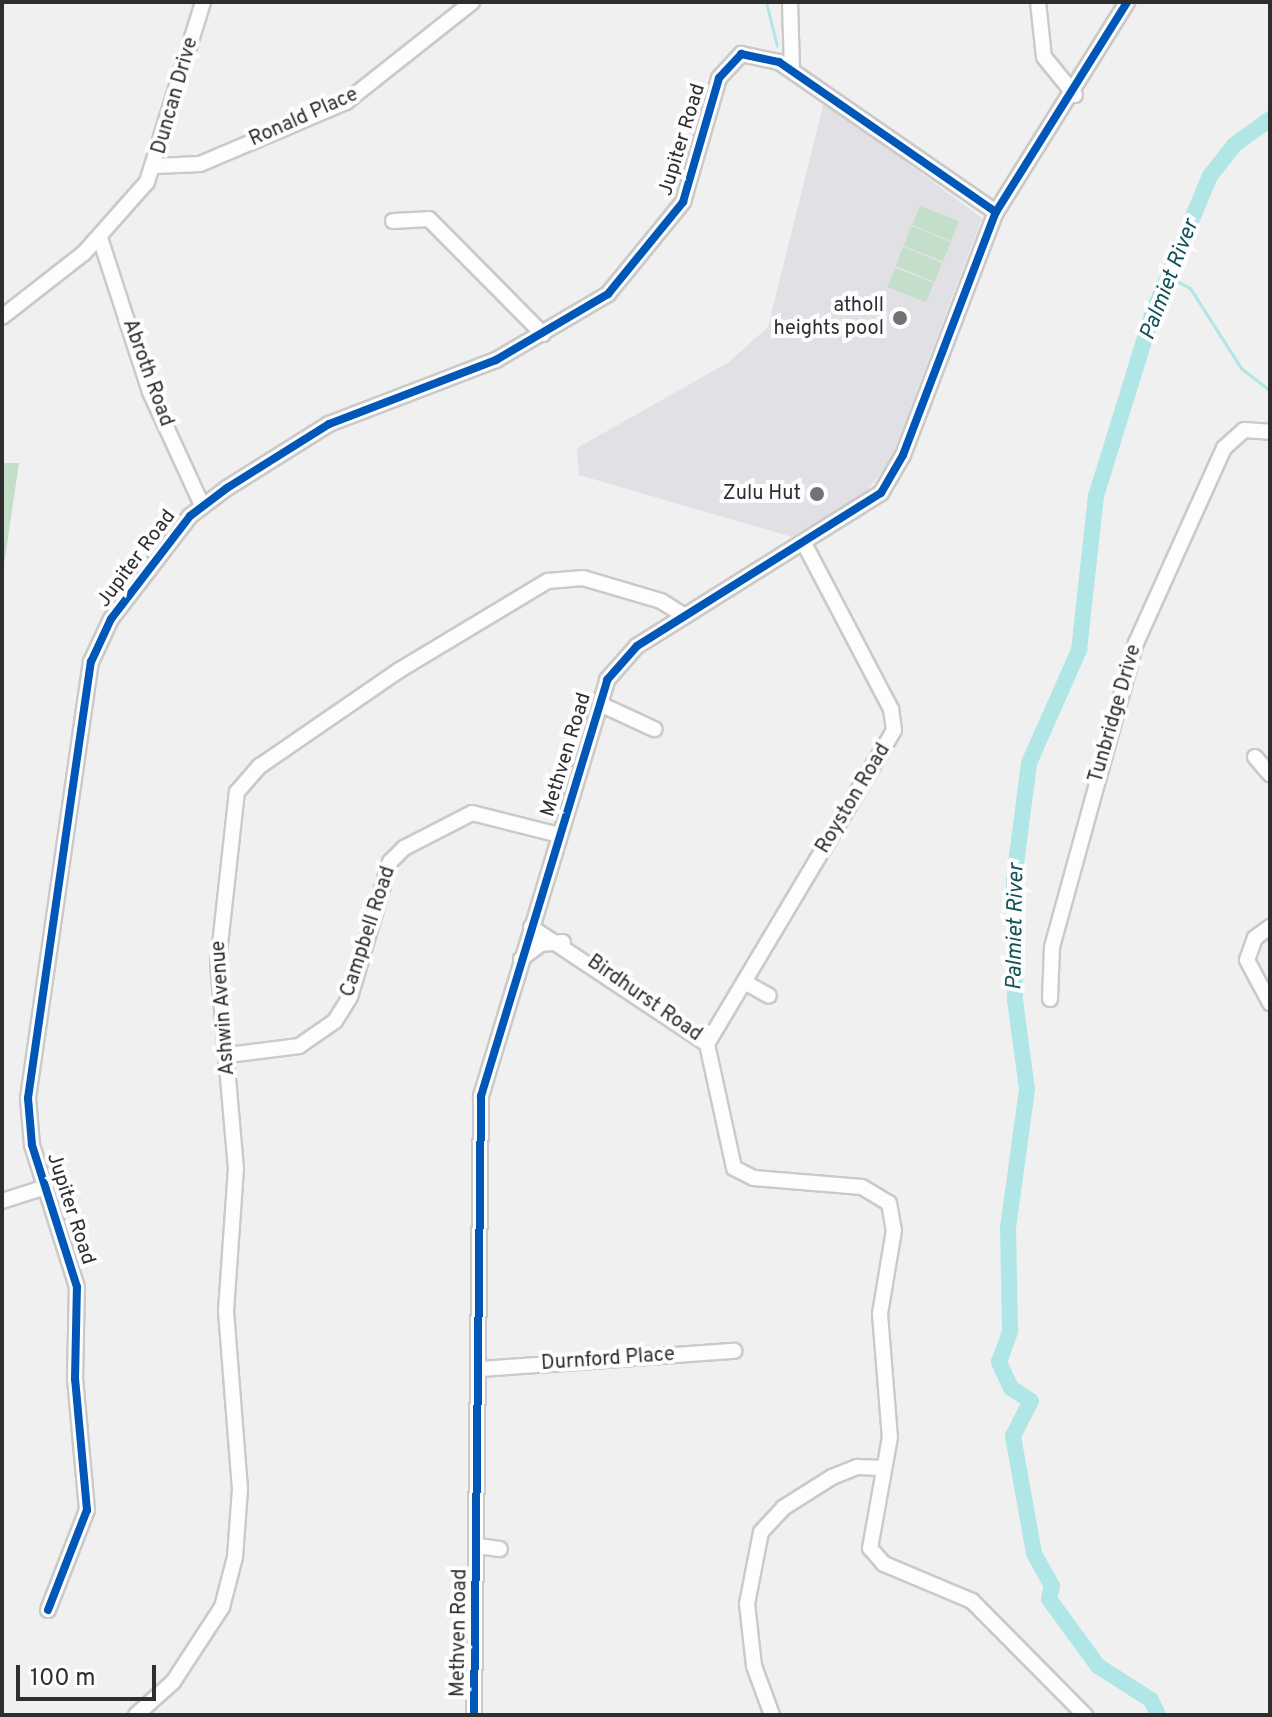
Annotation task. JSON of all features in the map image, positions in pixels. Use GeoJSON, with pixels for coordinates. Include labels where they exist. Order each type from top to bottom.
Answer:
{"type":"FeatureCollection","features":[{"type":"Feature","properties":{"kind":"street","name":"Duncan Drive"},"geometry":{"type":"LineString","coordinates":[[2,317],[100,238],[156,166],[203,2]]}},
{"type":"Feature","properties":{"kind":"street","name":"Ronald Place"},"geometry":{"type":"LineString","coordinates":[[156,166],[200,164],[346,102],[472,2]]}},
{"type":"Feature","properties":{"kind":"street"},"geometry":{"type":"LineString","coordinates":[[790,2],[792,70]]}},
{"type":"Feature","properties":{"kind":"street"},"geometry":{"type":"LineString","coordinates":[[1038,2],[1044,57],[1075,95]]}},
{"type":"Feature","properties":{"kind":"street","name":"Methven Road"},"geometry":{"type":"LineString","coordinates":[[474,1715],[481,1369],[481,1096],[600,704],[623,658],[685,616],[862,510],[897,470],[996,212],[1075,95],[1127,2]]}},
{"type":"Feature","properties":{"kind":"street","name":"Jupiter Road"},"geometry":{"type":"LineString","coordinates":[[48,1610],[87,1510],[75,1379],[77,1287],[32,1145],[28,1098],[91,662],[111,619],[202,505],[329,424],[474,370],[543,334],[608,294],[678,209],[729,62],[761,54],[792,70],[996,212]]}},
{"type":"Feature","properties":{"kind":"street"},"geometry":{"type":"LineString","coordinates":[[393,221],[429,219],[543,334]]}},
{"type":"Feature","properties":{"kind":"street","name":"Abroth Road"},"geometry":{"type":"LineString","coordinates":[[100,238],[150,392],[202,505]]}},
{"type":"Feature","properties":{"kind":"street","name":"Tunbridge Drive"},"geometry":{"type":"LineString","coordinates":[[1050,999],[1056,932],[1136,643],[1224,448],[1244,430],[1270,432]]}},
{"type":"Feature","properties":{"kind":"street","name":"Royston Road"},"geometry":{"type":"LineString","coordinates":[[707,1044],[894,730],[891,709],[805,545]]}},
{"type":"Feature","properties":{"kind":"street","name":"Ashwin Avenue"},"geometry":{"type":"LineString","coordinates":[[136,1715],[173,1682],[222,1607],[235,1557],[240,1489],[226,1311],[236,1169],[218,942],[234,803],[244,779],[398,671],[548,581],[583,578],[661,601],[685,616]]}},
{"type":"Feature","properties":{"kind":"street"},"geometry":{"type":"LineString","coordinates":[[600,704],[654,729]]}},
{"type":"Feature","properties":{"kind":"street"},"geometry":{"type":"LineString","coordinates":[[1255,757],[1270,774]]}},
{"type":"Feature","properties":{"kind":"street","name":"Campbell Road"},"geometry":{"type":"LineString","coordinates":[[228,1055],[299,1046],[335,1021],[350,997],[390,862],[404,848],[472,813],[559,835]]}},
{"type":"Feature","properties":{"kind":"street","name":"Birdhurst Road"},"geometry":{"type":"LineString","coordinates":[[531,927],[563,942],[707,1044],[734,1168],[754,1178],[862,1187],[889,1203],[894,1230],[880,1314],[890,1437],[868,1528],[873,1554],[972,1601],[1085,1715]]}},
{"type":"Feature","properties":{"kind":"street"},"geometry":{"type":"LineString","coordinates":[[1270,927],[1247,960],[1270,1003]]}},
{"type":"Feature","properties":{"kind":"street"},"geometry":{"type":"LineString","coordinates":[[521,959],[541,944],[563,942]]}},
{"type":"Feature","properties":{"kind":"street"},"geometry":{"type":"LineString","coordinates":[[746,983],[769,996]]}},
{"type":"Feature","properties":{"kind":"street"},"geometry":{"type":"LineString","coordinates":[[2,1201],[46,1187]]}},
{"type":"Feature","properties":{"kind":"street","name":"Durnford Place"},"geometry":{"type":"LineString","coordinates":[[481,1369],[734,1351]]}},
{"type":"Feature","properties":{"kind":"street"},"geometry":{"type":"LineString","coordinates":[[772,1715],[754,1666],[747,1604],[761,1532],[783,1508],[832,1477],[857,1467],[883,1468]]}},
{"type":"Feature","properties":{"kind":"street"},"geometry":{"type":"LineString","coordinates":[[478,1546],[500,1549]]}},
{"type":"Feature","properties":{"kind":"shaded area"},"geometry":{"type":"Polygon","coordinates":[[[824,102],[982,218],[889,464],[861,497],[792,537],[579,475],[577,448],[729,362],[768,327],[824,102]]]}},
{"type":"Feature","properties":{"kind":"green space"},"geometry":{"type":"Polygon","coordinates":[[[920,206],[959,221],[951,241],[912,225],[920,206]]]}},
{"type":"Feature","properties":{"kind":"green space"},"geometry":{"type":"Polygon","coordinates":[[[911,226],[951,242],[943,261],[904,246],[911,226]]]}},
{"type":"Feature","properties":{"kind":"green space"},"geometry":{"type":"Polygon","coordinates":[[[903,247],[942,263],[935,282],[896,266],[903,247]]]}},
{"type":"Feature","properties":{"kind":"green space"},"geometry":{"type":"Polygon","coordinates":[[[895,268],[934,283],[926,302],[887,287],[895,268]]]}},
{"type":"Feature","properties":{"kind":"green space"},"geometry":{"type":"Polygon","coordinates":[[[2,463],[19,463],[2,578],[2,463]]]}},
{"type":"Feature","properties":{"kind":"waterway"},"geometry":{"type":"LineString","coordinates":[[766,2],[777,46]]}},
{"type":"Feature","properties":{"kind":"waterway","name":"Palmiet River"},"geometry":{"type":"LineString","coordinates":[[1158,1715],[1151,1700],[1098,1666],[1049,1599],[1052,1586],[1034,1553],[1013,1436],[1031,1401],[1011,1388],[999,1362],[1010,1331],[1008,1228],[1027,1089],[1015,1000],[1014,879],[1029,763],[1079,650],[1096,496],[1152,315],[1210,176],[1234,145],[1270,119]]}},
{"type":"Feature","properties":{"kind":"waterway"},"geometry":{"type":"LineString","coordinates":[[1168,276],[1190,288],[1241,368],[1270,391]]}},
{"type":"Feature","properties":{"kind":"cycle path"},"geometry":{"type":"LineString","coordinates":[[474,1715],[481,1096],[607,680],[637,646],[881,493],[903,455],[996,212],[1127,2]]}},
{"type":"Feature","properties":{"kind":"cycle path"},"geometry":{"type":"LineString","coordinates":[[48,1610],[87,1510],[75,1379],[77,1287],[32,1145],[28,1098],[91,662],[111,619],[190,516],[227,488],[329,424],[496,360],[608,294],[683,202],[719,78],[741,54],[779,62],[996,212]]}},
{"type":"Feature","properties":{"kind":"place","name":"atholl heights pool"},"geometry":{"type":"Point","coordinates":[900,318]}},
{"type":"Feature","properties":{"kind":"place","name":"Zulu Hut"},"geometry":{"type":"Point","coordinates":[817,494]}}]}
